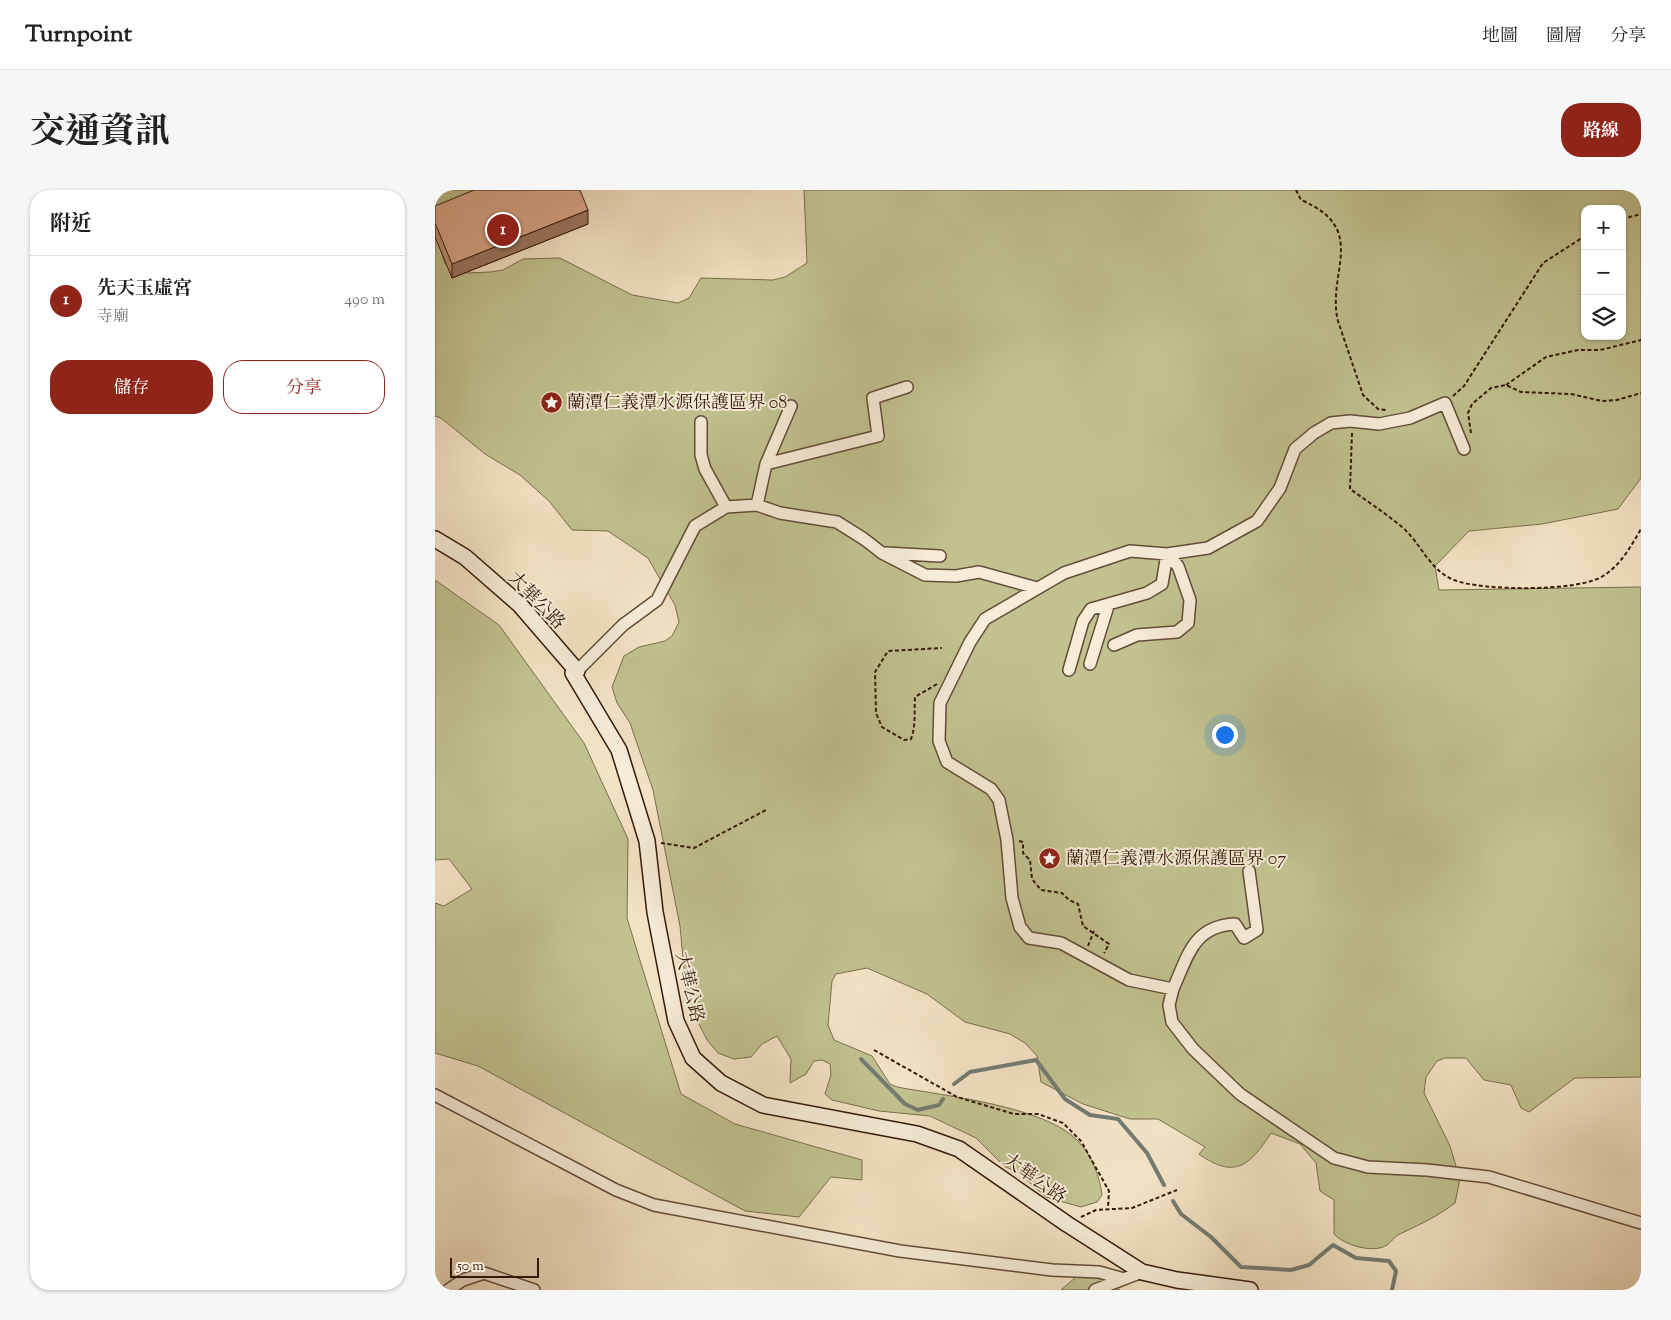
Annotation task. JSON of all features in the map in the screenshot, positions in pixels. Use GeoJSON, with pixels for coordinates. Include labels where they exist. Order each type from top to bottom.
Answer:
{"type":"FeatureCollection","features":[{"type":"Feature","properties":{"kind":"main road","name":"大華公路"},"geometry":{"type":"LineString","coordinates":[[435,539],[465,557],[521,605],[577,671],[573,673],[619,750],[647,841],[655,912],[676,1021],[693,1058],[721,1083],[763,1105],[917,1134],[959,1149],[1067,1224],[1142,1272],[1176,1285],[1250,1290]]}},
{"type":"Feature","properties":{"kind":"street"},"geometry":{"type":"LineString","coordinates":[[766,464],[878,436],[873,398],[907,387]]}},
{"type":"Feature","properties":{"kind":"street"},"geometry":{"type":"LineString","coordinates":[[1173,989],[1129,980],[1100,962],[1061,942],[1029,938],[1020,927],[1012,898],[1007,840],[999,800],[991,789],[947,762],[939,741],[940,703],[970,642],[985,619],[1064,574],[1130,551],[1167,554],[1208,548],[1257,521],[1265,512],[1279,488],[1295,449],[1314,433],[1331,423],[1350,421],[1379,424],[1410,418],[1445,403],[1465,449]]}},
{"type":"Feature","properties":{"kind":"street"},"geometry":{"type":"LineString","coordinates":[[757,505],[766,464],[791,406]]}},
{"type":"Feature","properties":{"kind":"street"},"geometry":{"type":"LineString","coordinates":[[701,422],[701,455],[705,469],[725,506]]}},
{"type":"Feature","properties":{"kind":"street"},"geometry":{"type":"LineString","coordinates":[[577,671],[623,625],[657,600],[695,526],[725,506],[757,505],[780,513],[837,522],[882,553],[925,576],[956,576],[979,572],[1037,588]]}},
{"type":"Feature","properties":{"kind":"street"},"geometry":{"type":"LineString","coordinates":[[882,553],[940,556]]}},
{"type":"Feature","properties":{"kind":"street"},"geometry":{"type":"LineString","coordinates":[[1069,670],[1083,621],[1091,609],[1108,606],[1147,593],[1162,584],[1167,554]]}},
{"type":"Feature","properties":{"kind":"street"},"geometry":{"type":"LineString","coordinates":[[1114,645],[1137,635],[1177,632],[1187,623],[1190,600],[1179,566],[1167,554]]}},
{"type":"Feature","properties":{"kind":"street"},"geometry":{"type":"LineString","coordinates":[[1090,664],[1108,606]]}},
{"type":"Feature","properties":{"kind":"street"},"geometry":{"type":"LineString","coordinates":[[1249,871],[1257,930],[1244,938],[1235,924],[1217,925],[1196,940],[1173,989],[1169,1005],[1172,1022],[1193,1049],[1240,1094],[1334,1158],[1368,1167],[1427,1170],[1489,1177],[1641,1223]]}},
{"type":"Feature","properties":{"kind":"street"},"geometry":{"type":"LineString","coordinates":[[435,1095],[615,1190],[654,1205],[891,1250],[1052,1270],[1099,1272],[1124,1279]]}},
{"type":"Feature","properties":{"kind":"street"},"geometry":{"type":"LineString","coordinates":[[1095,1290],[1142,1272]]}},
{"type":"Feature","properties":{"kind":"street"},"geometry":{"type":"LineString","coordinates":[[448,1290],[463,1280],[484,1273],[534,1290]]}},
{"type":"Feature","properties":{"kind":"path"},"geometry":{"type":"LineString","coordinates":[[1296,190],[1301,200],[1315,206],[1327,215],[1335,227],[1341,244],[1341,264],[1335,311],[1363,394],[1378,410],[1400,411],[1410,418]]}},
{"type":"Feature","properties":{"kind":"path"},"geometry":{"type":"LineString","coordinates":[[1626,218],[1641,214]]}},
{"type":"Feature","properties":{"kind":"path"},"geometry":{"type":"LineString","coordinates":[[1445,403],[1463,386],[1543,263],[1581,239]]}},
{"type":"Feature","properties":{"kind":"path"},"geometry":{"type":"LineString","coordinates":[[1465,449],[1469,448],[1472,440],[1468,413],[1472,404],[1491,388],[1506,384],[1545,357],[1577,350],[1600,350],[1641,340]]}},
{"type":"Feature","properties":{"kind":"path"},"geometry":{"type":"LineString","coordinates":[[1506,384],[1521,392],[1571,394],[1602,401],[1617,400],[1641,393]]}},
{"type":"Feature","properties":{"kind":"path"},"geometry":{"type":"LineString","coordinates":[[1350,421],[1353,439],[1350,488],[1403,528],[1436,569],[1455,580],[1501,587],[1532,588],[1591,582],[1603,576],[1617,564],[1629,550],[1641,529]]}},
{"type":"Feature","properties":{"kind":"path"},"geometry":{"type":"LineString","coordinates":[[943,648],[888,651],[875,672],[875,713],[882,727],[903,740],[911,739],[915,729],[913,717],[915,696],[954,675]]}},
{"type":"Feature","properties":{"kind":"path"},"geometry":{"type":"LineString","coordinates":[[647,841],[693,848],[765,810]]}},
{"type":"Feature","properties":{"kind":"path"},"geometry":{"type":"LineString","coordinates":[[1007,840],[1023,842],[1023,853],[1030,860],[1032,879],[1041,890],[1063,893],[1069,900],[1078,904],[1083,926],[1109,944],[1100,962]]}},
{"type":"Feature","properties":{"kind":"path"},"geometry":{"type":"LineString","coordinates":[[1085,954],[1094,932]]}},
{"type":"Feature","properties":{"kind":"path"},"geometry":{"type":"LineString","coordinates":[[873,1050],[957,1097],[1015,1114],[1038,1114],[1063,1123],[1081,1141],[1109,1191],[1108,1208]]}},
{"type":"Feature","properties":{"kind":"path"},"geometry":{"type":"LineString","coordinates":[[1067,1224],[1095,1210],[1132,1208],[1177,1190]]}},
{"type":"Feature","properties":{"kind":"green space"},"geometry":{"type":"Polygon","coordinates":[[[435,190],[473,190],[444,206],[442,253],[445,264],[467,273],[490,272],[503,270],[523,259],[560,258],[632,295],[678,303],[689,298],[701,278],[773,280],[785,277],[807,263],[804,190],[1641,190],[1641,478],[1618,509],[1542,524],[1469,531],[1435,566],[1439,590],[1641,587],[1641,1077],[1575,1078],[1529,1112],[1521,1108],[1511,1085],[1484,1080],[1466,1058],[1445,1058],[1437,1061],[1426,1077],[1424,1093],[1450,1146],[1460,1179],[1455,1203],[1429,1220],[1398,1235],[1387,1245],[1374,1249],[1351,1245],[1334,1234],[1334,1200],[1320,1191],[1316,1163],[1300,1144],[1271,1133],[1255,1154],[1240,1166],[1222,1166],[1211,1162],[1199,1154],[1205,1147],[1158,1119],[1130,1119],[1083,1104],[1041,1082],[1037,1056],[1025,1043],[1010,1034],[965,1022],[927,994],[867,968],[836,974],[832,981],[828,1025],[834,1040],[872,1056],[890,1084],[897,1087],[993,1104],[1043,1119],[1063,1129],[1083,1146],[1094,1166],[1102,1195],[1097,1202],[1081,1207],[1046,1197],[1019,1173],[1004,1166],[976,1138],[930,1116],[879,1111],[832,1100],[825,1094],[831,1075],[830,1064],[822,1060],[814,1061],[806,1074],[790,1083],[791,1059],[777,1036],[762,1044],[751,1057],[734,1059],[718,1053],[707,1040],[687,1000],[680,926],[653,790],[630,723],[617,703],[612,687],[624,656],[639,647],[665,641],[672,636],[679,622],[675,605],[648,558],[608,531],[572,530],[549,501],[520,475],[485,454],[441,418],[435,416],[435,190]]]}},
{"type":"Feature","properties":{"kind":"green space"},"geometry":{"type":"Polygon","coordinates":[[[435,580],[499,625],[584,743],[628,839],[627,918],[681,1094],[735,1124],[862,1160],[862,1180],[831,1177],[799,1217],[745,1211],[478,1066],[435,1053],[435,903],[444,906],[472,889],[449,859],[435,860],[435,580]]]}},
{"type":"Feature","properties":{"kind":"green space"},"geometry":{"type":"Polygon","coordinates":[[[1084,1270],[1120,1290],[1061,1290],[1084,1270]]]}},
{"type":"Feature","properties":{"kind":"building"},"geometry":{"type":"Polygon","coordinates":[[[474,190],[580,190],[588,210],[452,264],[435,223],[435,206],[474,190]]]}},
{"type":"Feature","properties":{"kind":"waterway"},"geometry":{"type":"LineString","coordinates":[[861,1059],[905,1104],[918,1110],[939,1105],[943,1099]]}},
{"type":"Feature","properties":{"kind":"waterway"},"geometry":{"type":"LineString","coordinates":[[954,1084],[970,1072],[1036,1060],[1065,1099],[1090,1115],[1118,1119],[1147,1153],[1164,1185]]}},
{"type":"Feature","properties":{"kind":"waterway"},"geometry":{"type":"LineString","coordinates":[[1173,1201],[1181,1214],[1211,1237],[1241,1267],[1291,1270],[1309,1265],[1333,1245],[1356,1258],[1389,1261],[1396,1271],[1392,1290]]}},
{"type":"Feature","properties":{"kind":"place","name":"先天玉虛宮"},"geometry":{"type":"Point","coordinates":[503,230]}},
{"type":"Feature","properties":{"kind":"place","name":"蘭潭仁義潭水源保護區界 08"},"geometry":{"type":"Point","coordinates":[551,402]}},
{"type":"Feature","properties":{"kind":"place","name":"蘭潭仁義潭水源保護區界 07"},"geometry":{"type":"Point","coordinates":[1050,858]}}]}
